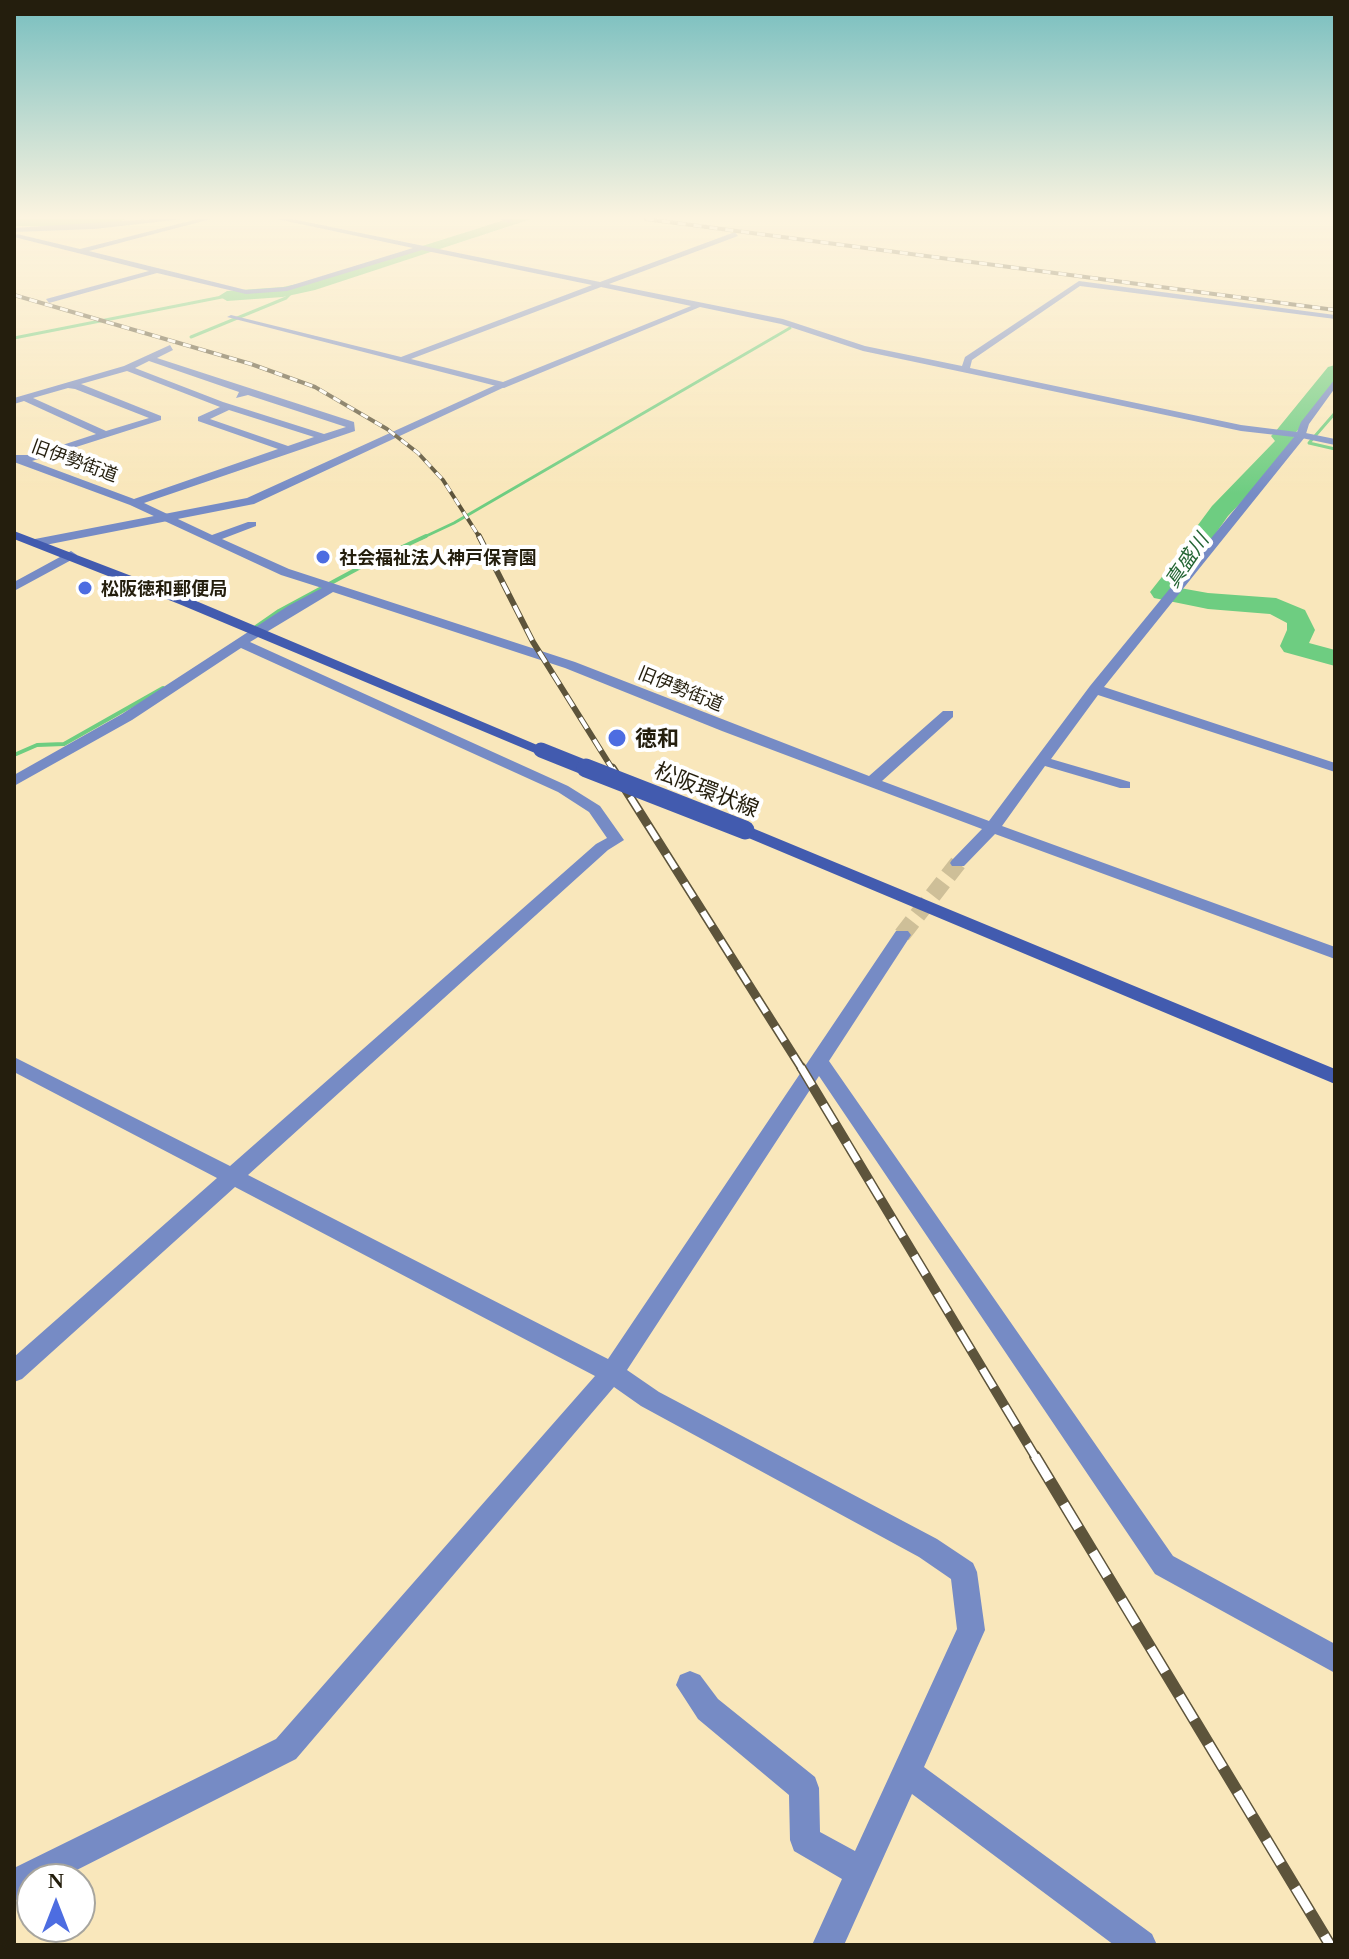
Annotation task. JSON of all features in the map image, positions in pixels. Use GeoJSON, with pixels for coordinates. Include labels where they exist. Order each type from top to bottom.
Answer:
{"type":"FeatureCollection","features":[{"type":"Feature","properties":{"kind":"main road","name":"松阪環状線"},"geometry":{"type":"LineString","coordinates":[[14,535],[71,555],[541,750],[745,830],[1335,1077]]}},
{"type":"Feature","properties":{"kind":"main road"},"geometry":{"type":"LineString","coordinates":[[14,548],[35,543]]}},
{"type":"Feature","properties":{"kind":"street"},"geometry":{"type":"LineString","coordinates":[[403,359],[531,310]]}},
{"type":"Feature","properties":{"kind":"street"},"geometry":{"type":"LineString","coordinates":[[35,543],[160,516],[250,501],[504,385],[686,310]]}},
{"type":"Feature","properties":{"kind":"street"},"geometry":{"type":"LineString","coordinates":[[725,310],[806,327],[863,348],[966,367],[1227,425],[1329,441]]}},
{"type":"Feature","properties":{"kind":"street"},"geometry":{"type":"LineString","coordinates":[[966,367],[968,359],[1039,310]]}},
{"type":"Feature","properties":{"kind":"street"},"geometry":{"type":"LineString","coordinates":[[1285,310],[1335,317]]}},
{"type":"Feature","properties":{"kind":"street"},"geometry":{"type":"LineString","coordinates":[[231,317],[504,385]]}},
{"type":"Feature","properties":{"kind":"street"},"geometry":{"type":"LineString","coordinates":[[18,399],[127,368],[170,348]]}},
{"type":"Feature","properties":{"kind":"street"},"geometry":{"type":"LineString","coordinates":[[134,503],[351,429],[351,424],[152,359]]}},
{"type":"Feature","properties":{"kind":"street"},"geometry":{"type":"LineString","coordinates":[[127,368],[224,405],[324,437]]}},
{"type":"Feature","properties":{"kind":"street"},"geometry":{"type":"LineString","coordinates":[[958,863],[993,827],[1095,689],[1303,436],[1304,424],[1335,382]]}},
{"type":"Feature","properties":{"kind":"street"},"geometry":{"type":"LineString","coordinates":[[15,459],[33,458],[158,418],[77,386],[65,385]]}},
{"type":"Feature","properties":{"kind":"street"},"geometry":{"type":"LineString","coordinates":[[247,392],[201,419],[287,449]]}},
{"type":"Feature","properties":{"kind":"street"},"geometry":{"type":"LineString","coordinates":[[18,399],[106,435]]}},
{"type":"Feature","properties":{"kind":"street","name":"旧伊勢街道"},"geometry":{"type":"LineString","coordinates":[[15,459],[134,503],[285,572],[570,665],[1157,890],[1335,953]]}},
{"type":"Feature","properties":{"kind":"street"},"geometry":{"type":"LineString","coordinates":[[211,539],[252,524]]}},
{"type":"Feature","properties":{"kind":"street"},"geometry":{"type":"LineString","coordinates":[[14,587],[71,555]]}},
{"type":"Feature","properties":{"kind":"street"},"geometry":{"type":"LineString","coordinates":[[14,781],[331,588]]}},
{"type":"Feature","properties":{"kind":"street"},"geometry":{"type":"LineString","coordinates":[[14,1372],[602,847],[616,840],[595,809],[563,789],[242,644]]}},
{"type":"Feature","properties":{"kind":"street"},"geometry":{"type":"LineString","coordinates":[[1095,689],[1335,768]]}},
{"type":"Feature","properties":{"kind":"street"},"geometry":{"type":"LineString","coordinates":[[872,782],[948,714]]}},
{"type":"Feature","properties":{"kind":"street"},"geometry":{"type":"LineString","coordinates":[[1043,761],[1125,785]]}},
{"type":"Feature","properties":{"kind":"street"},"geometry":{"type":"LineString","coordinates":[[14,1885],[286,1749],[612,1373],[902,935]]}},
{"type":"Feature","properties":{"kind":"street"},"geometry":{"type":"LineString","coordinates":[[820,1063],[1164,1565],[1335,1659]]}},
{"type":"Feature","properties":{"kind":"street"},"geometry":{"type":"LineString","coordinates":[[14,1064],[612,1373],[650,1399],[928,1548],[964,1572],[971,1630],[828,1945]]}},
{"type":"Feature","properties":{"kind":"street"},"geometry":{"type":"LineString","coordinates":[[690,1685],[708,1709],[804,1788],[805,1840],[862,1873]]}},
{"type":"Feature","properties":{"kind":"street"},"geometry":{"type":"LineString","coordinates":[[905,1771],[1141,1945]]}},
{"type":"Feature","properties":{"kind":"waterway"},"geometry":{"type":"LineString","coordinates":[[14,338],[154,310]]}},
{"type":"Feature","properties":{"kind":"waterway"},"geometry":{"type":"LineString","coordinates":[[191,337],[256,310]]}},
{"type":"Feature","properties":{"kind":"waterway"},"geometry":{"type":"LineString","coordinates":[[422,538],[454,523],[790,328]]}},
{"type":"Feature","properties":{"kind":"waterway","name":"真盛川"},"geometry":{"type":"LineString","coordinates":[[1335,371],[1282,436],[1286,442],[1220,511],[1204,533],[1203,541],[1163,592],[1208,601],[1276,606],[1296,616],[1300,623],[1301,630],[1294,646],[1335,658]]}},
{"type":"Feature","properties":{"kind":"waterway"},"geometry":{"type":"LineString","coordinates":[[1335,413],[1309,443],[1335,449]]}},
{"type":"Feature","properties":{"kind":"waterway"},"geometry":{"type":"LineString","coordinates":[[256,627],[279,611],[368,563],[426,536]]}},
{"type":"Feature","properties":{"kind":"waterway"},"geometry":{"type":"LineString","coordinates":[[14,755],[37,745],[64,744],[163,688]]}},
{"type":"Feature","properties":{"kind":"tunnel"},"geometry":{"type":"LineString","coordinates":[[902,935],[958,863]]}},
{"type":"Feature","properties":{"kind":"railway"},"geometry":{"type":"LineString","coordinates":[[67,310],[251,364],[315,387],[387,429],[418,453],[443,480],[480,538]]}},
{"type":"Feature","properties":{"kind":"railway"},"geometry":{"type":"LineString","coordinates":[[479,536],[533,642],[613,770]]}},
{"type":"Feature","properties":{"kind":"railway"},"geometry":{"type":"LineString","coordinates":[[612,768],[802,1069]]}},
{"type":"Feature","properties":{"kind":"railway"},"geometry":{"type":"LineString","coordinates":[[801,1067],[1036,1458]]}},
{"type":"Feature","properties":{"kind":"railway"},"geometry":{"type":"LineString","coordinates":[[1035,1456],[1330,1945]]}},
{"type":"Feature","properties":{"kind":"place","name":"社会福祉法人神戸保育園"},"geometry":{"type":"Point","coordinates":[323,557]}},
{"type":"Feature","properties":{"kind":"place","name":"松阪徳和郵便局"},"geometry":{"type":"Point","coordinates":[85,588]}},
{"type":"Feature","properties":{"kind":"place","name":"徳和"},"geometry":{"type":"Point","coordinates":[617,738]}}]}
